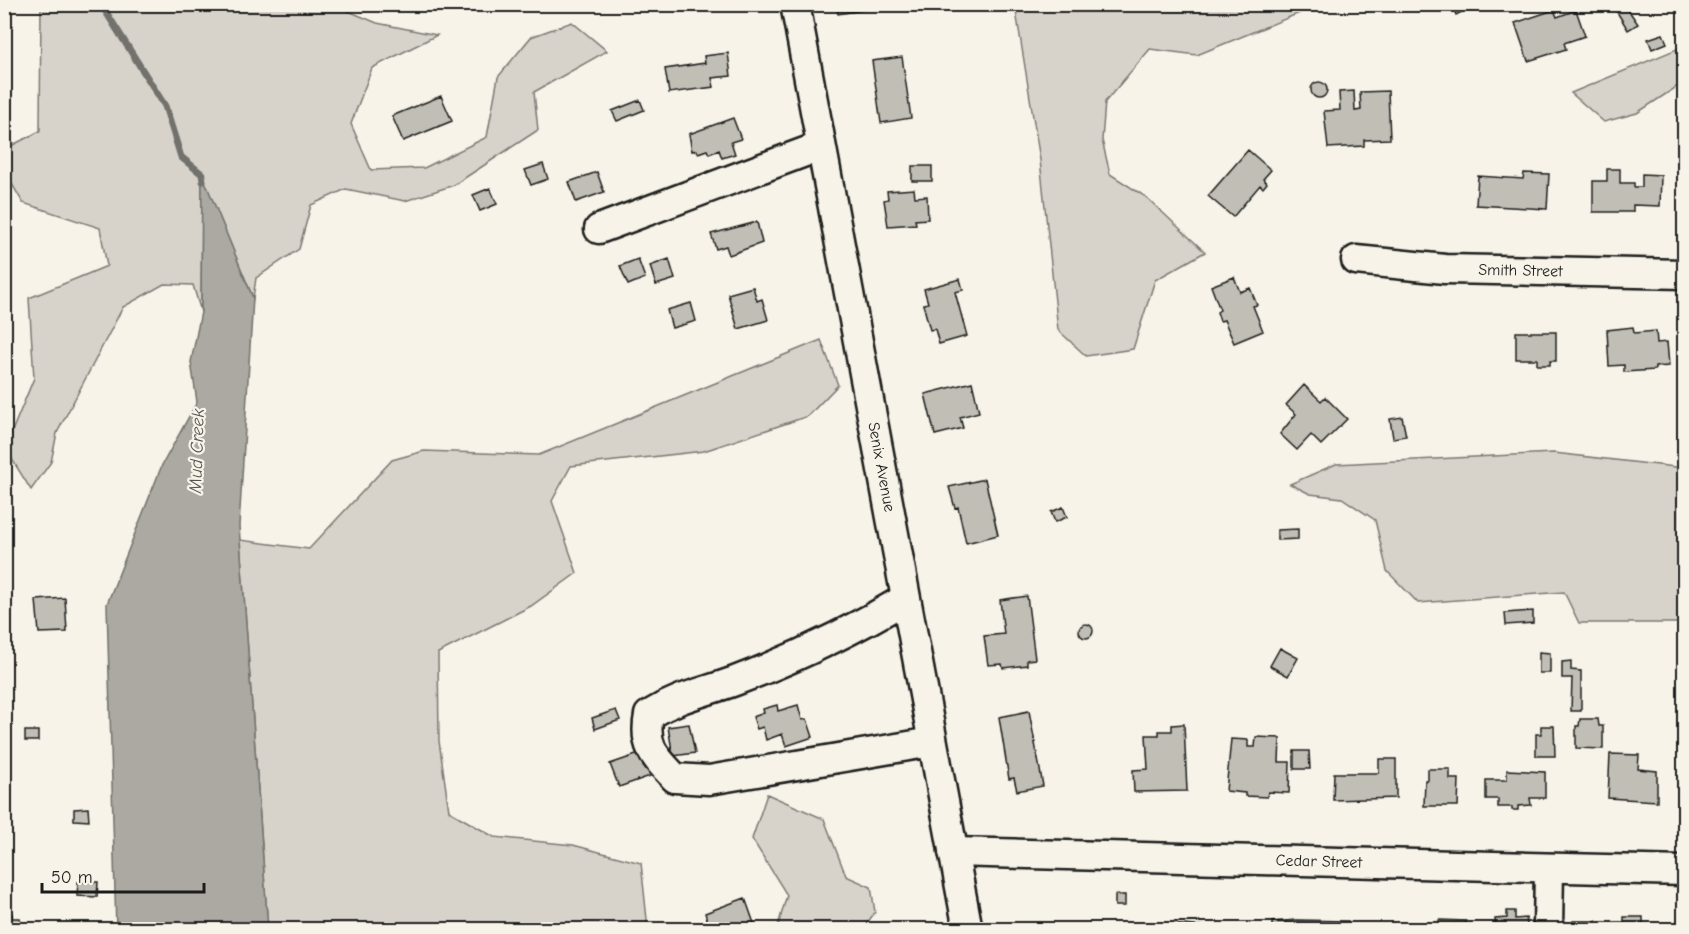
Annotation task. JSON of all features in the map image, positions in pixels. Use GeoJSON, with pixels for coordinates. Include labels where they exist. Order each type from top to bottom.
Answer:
{"type":"FeatureCollection","features":[{"type":"Feature","properties":{"kind":"street","name":"Senix Avenue"},"geometry":{"type":"LineString","coordinates":[[795,4],[968,930]]}},
{"type":"Feature","properties":{"kind":"street"},"geometry":{"type":"LineString","coordinates":[[599,228],[821,146]]}},
{"type":"Feature","properties":{"kind":"street","name":"Smith Street"},"geometry":{"type":"LineString","coordinates":[[1356,260],[1445,269],[1684,274]]}},
{"type":"Feature","properties":{"kind":"street"},"geometry":{"type":"LineString","coordinates":[[905,599],[868,621],[735,681],[673,700],[649,715],[645,734],[655,757],[675,778],[710,780],[932,742]]}},
{"type":"Feature","properties":{"kind":"street","name":"Cedar Street"},"geometry":{"type":"LineString","coordinates":[[953,852],[1684,871]]}},
{"type":"Feature","properties":{"kind":"street"},"geometry":{"type":"LineString","coordinates":[[1548,930],[1549,868]]}},
{"type":"Feature","properties":{"kind":"shaded area"},"geometry":{"type":"Polygon","coordinates":[[[41,5],[334,5],[377,23],[437,35],[372,68],[351,124],[371,170],[424,168],[487,137],[498,77],[531,37],[572,22],[607,51],[534,92],[538,130],[454,185],[405,201],[346,189],[311,205],[299,249],[256,278],[253,298],[202,175],[201,312],[193,285],[164,284],[123,307],[57,433],[51,462],[31,490],[5,448],[34,378],[29,298],[107,266],[100,228],[23,203],[5,172],[5,149],[40,131],[41,5]]]}},
{"type":"Feature","properties":{"kind":"shaded area"},"geometry":{"type":"Polygon","coordinates":[[[1015,5],[1319,5],[1197,55],[1150,49],[1105,102],[1102,140],[1110,174],[1146,197],[1205,252],[1155,280],[1133,349],[1086,356],[1058,330],[1040,160],[1015,5]]]}},
{"type":"Feature","properties":{"kind":"shaded area"},"geometry":{"type":"Polygon","coordinates":[[[1684,46],[1684,86],[1678,86],[1637,113],[1604,122],[1571,93],[1684,46]]]}},
{"type":"Feature","properties":{"kind":"shaded area"},"geometry":{"type":"Polygon","coordinates":[[[821,340],[838,385],[808,416],[704,451],[571,466],[552,501],[577,573],[531,606],[438,653],[439,741],[449,811],[494,837],[573,845],[641,863],[648,929],[268,929],[240,540],[309,549],[392,460],[424,451],[539,455],[821,340]]]}},
{"type":"Feature","properties":{"kind":"shaded area"},"geometry":{"type":"Polygon","coordinates":[[[1554,453],[1684,468],[1684,623],[1579,623],[1564,592],[1418,603],[1387,571],[1375,520],[1342,498],[1310,494],[1290,484],[1336,464],[1554,453]]]}},
{"type":"Feature","properties":{"kind":"shaded area"},"geometry":{"type":"Polygon","coordinates":[[[767,794],[824,819],[846,876],[871,887],[875,912],[863,929],[777,929],[787,895],[752,839],[767,794]]]}},
{"type":"Feature","properties":{"kind":"water","name":"Mud Creek"},"geometry":{"type":"Polygon","coordinates":[[[202,174],[253,298],[239,526],[268,929],[116,929],[107,604],[162,465],[197,402],[191,362],[201,312],[202,174]]]}},
{"type":"Feature","properties":{"kind":"building"},"geometry":{"type":"Polygon","coordinates":[[[836,4],[882,4],[882,7],[838,14],[836,4]]]}},
{"type":"Feature","properties":{"kind":"building"},"geometry":{"type":"Polygon","coordinates":[[[1451,4],[1477,4],[1456,15],[1451,4]]]}},
{"type":"Feature","properties":{"kind":"building"},"geometry":{"type":"Polygon","coordinates":[[[1612,4],[1636,4],[1627,8],[1638,24],[1628,30],[1612,4]]]}},
{"type":"Feature","properties":{"kind":"building"},"geometry":{"type":"Polygon","coordinates":[[[1554,10],[1557,17],[1576,10],[1585,36],[1564,43],[1566,49],[1528,61],[1515,23],[1554,10]]]}},
{"type":"Feature","properties":{"kind":"building"},"geometry":{"type":"Polygon","coordinates":[[[1663,34],[1667,43],[1652,49],[1648,39],[1663,34]]]}},
{"type":"Feature","properties":{"kind":"building"},"geometry":{"type":"Polygon","coordinates":[[[728,53],[731,76],[712,78],[714,87],[669,93],[665,69],[705,63],[704,56],[728,53]]]}},
{"type":"Feature","properties":{"kind":"building"},"geometry":{"type":"Polygon","coordinates":[[[902,57],[911,118],[881,123],[872,61],[902,57]]]}},
{"type":"Feature","properties":{"kind":"building"},"geometry":{"type":"Polygon","coordinates":[[[1319,82],[1327,90],[1319,98],[1311,90],[1319,82]]]}},
{"type":"Feature","properties":{"kind":"building"},"geometry":{"type":"Polygon","coordinates":[[[1354,91],[1355,111],[1361,110],[1360,92],[1388,91],[1390,139],[1364,140],[1364,146],[1328,148],[1324,111],[1340,110],[1339,92],[1354,91]]]}},
{"type":"Feature","properties":{"kind":"building"},"geometry":{"type":"Polygon","coordinates":[[[441,96],[452,121],[403,141],[392,116],[441,96]]]}},
{"type":"Feature","properties":{"kind":"building"},"geometry":{"type":"Polygon","coordinates":[[[640,100],[644,110],[617,121],[612,111],[640,100]]]}},
{"type":"Feature","properties":{"kind":"building"},"geometry":{"type":"Polygon","coordinates":[[[733,118],[741,139],[731,142],[735,154],[722,158],[719,150],[709,154],[707,150],[698,153],[697,150],[692,151],[689,134],[733,118]]]}},
{"type":"Feature","properties":{"kind":"building"},"geometry":{"type":"Polygon","coordinates":[[[1248,150],[1271,170],[1263,179],[1267,183],[1263,188],[1260,185],[1233,217],[1208,196],[1248,150]]]}},
{"type":"Feature","properties":{"kind":"building"},"geometry":{"type":"Polygon","coordinates":[[[543,164],[548,179],[531,185],[525,170],[543,164]]]}},
{"type":"Feature","properties":{"kind":"building"},"geometry":{"type":"Polygon","coordinates":[[[912,166],[932,166],[932,181],[912,181],[912,166]]]}},
{"type":"Feature","properties":{"kind":"building"},"geometry":{"type":"Polygon","coordinates":[[[1607,169],[1620,169],[1620,183],[1634,183],[1634,187],[1642,187],[1642,174],[1661,175],[1660,206],[1633,205],[1633,212],[1593,212],[1593,181],[1607,181],[1607,169]]]}},
{"type":"Feature","properties":{"kind":"building"},"geometry":{"type":"Polygon","coordinates":[[[597,172],[604,192],[576,202],[569,182],[597,172]]]}},
{"type":"Feature","properties":{"kind":"building"},"geometry":{"type":"Polygon","coordinates":[[[1524,173],[1549,174],[1547,209],[1476,205],[1478,176],[1523,179],[1524,173]]]}},
{"type":"Feature","properties":{"kind":"building"},"geometry":{"type":"Polygon","coordinates":[[[490,188],[497,204],[480,211],[473,195],[490,188]]]}},
{"type":"Feature","properties":{"kind":"building"},"geometry":{"type":"Polygon","coordinates":[[[914,189],[915,197],[927,196],[928,219],[915,220],[916,224],[888,226],[884,200],[888,199],[887,191],[914,189]]]}},
{"type":"Feature","properties":{"kind":"building"},"geometry":{"type":"Polygon","coordinates":[[[757,222],[762,243],[729,255],[726,246],[716,249],[711,234],[757,222]]]}},
{"type":"Feature","properties":{"kind":"building"},"geometry":{"type":"Polygon","coordinates":[[[638,259],[645,278],[628,285],[620,266],[638,259]]]}},
{"type":"Feature","properties":{"kind":"building"},"geometry":{"type":"Polygon","coordinates":[[[669,259],[675,279],[656,285],[650,266],[669,259]]]}},
{"type":"Feature","properties":{"kind":"building"},"geometry":{"type":"Polygon","coordinates":[[[1234,277],[1240,292],[1250,288],[1257,305],[1253,306],[1263,331],[1234,343],[1224,320],[1220,321],[1217,312],[1220,310],[1211,286],[1234,277]]]}},
{"type":"Feature","properties":{"kind":"building"},"geometry":{"type":"Polygon","coordinates":[[[960,279],[963,290],[955,292],[967,336],[939,344],[935,329],[930,330],[923,304],[928,303],[924,289],[960,279]]]}},
{"type":"Feature","properties":{"kind":"building"},"geometry":{"type":"Polygon","coordinates":[[[753,287],[757,301],[762,299],[768,320],[738,329],[728,294],[753,287]]]}},
{"type":"Feature","properties":{"kind":"building"},"geometry":{"type":"Polygon","coordinates":[[[691,303],[696,321],[672,328],[667,310],[691,303]]]}},
{"type":"Feature","properties":{"kind":"building"},"geometry":{"type":"Polygon","coordinates":[[[1633,327],[1634,333],[1656,331],[1657,343],[1667,342],[1669,366],[1655,367],[1655,370],[1624,372],[1624,365],[1609,366],[1607,330],[1633,327]]]}},
{"type":"Feature","properties":{"kind":"building"},"geometry":{"type":"Polygon","coordinates":[[[1516,332],[1556,332],[1556,361],[1550,361],[1550,365],[1537,365],[1537,359],[1516,359],[1516,332]]]}},
{"type":"Feature","properties":{"kind":"building"},"geometry":{"type":"Polygon","coordinates":[[[972,382],[979,412],[960,417],[963,428],[935,435],[925,394],[972,382]]]}},
{"type":"Feature","properties":{"kind":"building"},"geometry":{"type":"Polygon","coordinates":[[[1304,385],[1321,401],[1325,397],[1347,419],[1321,445],[1311,435],[1297,450],[1280,434],[1296,414],[1286,405],[1304,385]]]}},
{"type":"Feature","properties":{"kind":"building"},"geometry":{"type":"Polygon","coordinates":[[[1402,417],[1406,436],[1393,438],[1390,419],[1402,417]]]}},
{"type":"Feature","properties":{"kind":"building"},"geometry":{"type":"Polygon","coordinates":[[[985,479],[998,535],[966,543],[958,507],[955,508],[949,487],[985,479]]]}},
{"type":"Feature","properties":{"kind":"building"},"geometry":{"type":"Polygon","coordinates":[[[1063,507],[1067,517],[1055,522],[1051,512],[1063,507]]]}},
{"type":"Feature","properties":{"kind":"building"},"geometry":{"type":"Polygon","coordinates":[[[1298,529],[1298,539],[1277,540],[1277,530],[1298,529]]]}},
{"type":"Feature","properties":{"kind":"building"},"geometry":{"type":"Polygon","coordinates":[[[1027,596],[1035,659],[1027,660],[1027,665],[1003,668],[1002,664],[988,665],[984,636],[1004,634],[1000,600],[1027,596]]]}},
{"type":"Feature","properties":{"kind":"building"},"geometry":{"type":"Polygon","coordinates":[[[65,598],[67,632],[39,633],[36,600],[65,598]]]}},
{"type":"Feature","properties":{"kind":"building"},"geometry":{"type":"Polygon","coordinates":[[[1533,611],[1533,623],[1506,625],[1505,613],[1533,611]]]}},
{"type":"Feature","properties":{"kind":"building"},"geometry":{"type":"Polygon","coordinates":[[[1083,624],[1089,624],[1093,631],[1089,638],[1083,638],[1079,634],[1079,628],[1083,624]]]}},
{"type":"Feature","properties":{"kind":"building"},"geometry":{"type":"Polygon","coordinates":[[[1280,648],[1298,658],[1288,676],[1270,666],[1280,648]]]}},
{"type":"Feature","properties":{"kind":"building"},"geometry":{"type":"Polygon","coordinates":[[[1539,652],[1550,653],[1550,673],[1539,673],[1539,652]]]}},
{"type":"Feature","properties":{"kind":"building"},"geometry":{"type":"Polygon","coordinates":[[[1571,661],[1571,670],[1581,671],[1581,711],[1571,711],[1572,678],[1562,678],[1562,662],[1571,661]]]}},
{"type":"Feature","properties":{"kind":"building"},"geometry":{"type":"Polygon","coordinates":[[[777,705],[778,711],[798,705],[802,720],[807,719],[813,737],[786,746],[782,734],[766,740],[763,727],[757,729],[753,717],[764,713],[763,709],[777,705]]]}},
{"type":"Feature","properties":{"kind":"building"},"geometry":{"type":"Polygon","coordinates":[[[616,710],[620,720],[595,729],[592,718],[616,710]]]}},
{"type":"Feature","properties":{"kind":"building"},"geometry":{"type":"Polygon","coordinates":[[[1029,711],[1043,786],[1017,791],[1014,778],[1009,779],[999,717],[1029,711]]]}},
{"type":"Feature","properties":{"kind":"building"},"geometry":{"type":"Polygon","coordinates":[[[1580,719],[1598,719],[1599,726],[1603,726],[1603,749],[1576,748],[1576,726],[1579,726],[1580,719]]]}},
{"type":"Feature","properties":{"kind":"building"},"geometry":{"type":"Polygon","coordinates":[[[689,724],[695,753],[673,756],[668,727],[689,724]]]}},
{"type":"Feature","properties":{"kind":"building"},"geometry":{"type":"Polygon","coordinates":[[[1184,724],[1187,791],[1134,792],[1133,770],[1148,769],[1146,735],[1159,735],[1159,731],[1172,731],[1172,725],[1184,724]]]}},
{"type":"Feature","properties":{"kind":"building"},"geometry":{"type":"Polygon","coordinates":[[[1541,726],[1554,726],[1555,756],[1536,756],[1536,734],[1541,734],[1541,726]]]}},
{"type":"Feature","properties":{"kind":"building"},"geometry":{"type":"Polygon","coordinates":[[[25,731],[38,731],[38,741],[25,741],[25,731]]]}},
{"type":"Feature","properties":{"kind":"building"},"geometry":{"type":"Polygon","coordinates":[[[1256,737],[1280,738],[1279,762],[1290,762],[1289,793],[1268,792],[1267,797],[1245,796],[1245,793],[1226,791],[1231,739],[1248,740],[1248,747],[1255,747],[1256,737]]]}},
{"type":"Feature","properties":{"kind":"building"},"geometry":{"type":"Polygon","coordinates":[[[1294,751],[1309,751],[1310,769],[1294,769],[1294,751]]]}},
{"type":"Feature","properties":{"kind":"building"},"geometry":{"type":"Polygon","coordinates":[[[642,753],[650,776],[619,787],[610,764],[642,753]]]}},
{"type":"Feature","properties":{"kind":"building"},"geometry":{"type":"Polygon","coordinates":[[[1610,754],[1639,755],[1638,769],[1657,771],[1657,801],[1608,798],[1610,754]]]}},
{"type":"Feature","properties":{"kind":"building"},"geometry":{"type":"Polygon","coordinates":[[[1379,759],[1396,759],[1396,798],[1333,800],[1334,773],[1379,773],[1379,759]]]}},
{"type":"Feature","properties":{"kind":"building"},"geometry":{"type":"Polygon","coordinates":[[[1428,769],[1450,769],[1450,779],[1459,779],[1458,806],[1424,806],[1425,780],[1428,780],[1428,769]]]}},
{"type":"Feature","properties":{"kind":"building"},"geometry":{"type":"Polygon","coordinates":[[[1507,770],[1545,772],[1545,798],[1530,798],[1531,805],[1518,806],[1518,810],[1512,810],[1512,807],[1498,807],[1498,799],[1486,799],[1486,780],[1507,780],[1507,770]]]}},
{"type":"Feature","properties":{"kind":"building"},"geometry":{"type":"Polygon","coordinates":[[[88,808],[89,821],[74,820],[74,809],[88,808]]]}},
{"type":"Feature","properties":{"kind":"building"},"geometry":{"type":"Polygon","coordinates":[[[78,882],[98,882],[97,897],[77,896],[78,882]]]}},
{"type":"Feature","properties":{"kind":"building"},"geometry":{"type":"Polygon","coordinates":[[[1115,895],[1125,895],[1125,906],[1115,906],[1115,895]]]}},
{"type":"Feature","properties":{"kind":"building"},"geometry":{"type":"Polygon","coordinates":[[[745,898],[756,929],[710,930],[705,913],[745,898]]]}},
{"type":"Feature","properties":{"kind":"building"},"geometry":{"type":"Polygon","coordinates":[[[1507,911],[1515,911],[1515,919],[1526,918],[1528,930],[1496,930],[1495,919],[1507,918],[1507,911]]]}},
{"type":"Feature","properties":{"kind":"building"},"geometry":{"type":"Polygon","coordinates":[[[12,914],[12,918],[20,918],[21,924],[13,925],[13,930],[4,930],[4,915],[12,914]]]}},
{"type":"Feature","properties":{"kind":"building"},"geometry":{"type":"Polygon","coordinates":[[[1624,917],[1643,917],[1643,926],[1651,926],[1651,930],[1624,930],[1624,917]]]}},
{"type":"Feature","properties":{"kind":"building"},"geometry":{"type":"Polygon","coordinates":[[[1439,920],[1466,921],[1466,930],[1439,930],[1439,920]]]}},
{"type":"Feature","properties":{"kind":"building"},"geometry":{"type":"Polygon","coordinates":[[[1348,921],[1348,930],[1272,930],[1272,922],[1348,921]]]}},
{"type":"Feature","properties":{"kind":"building"},"geometry":{"type":"Polygon","coordinates":[[[1573,921],[1596,921],[1596,930],[1573,930],[1573,921]]]}},
{"type":"Feature","properties":{"kind":"building"},"geometry":{"type":"Polygon","coordinates":[[[1155,923],[1223,928],[1223,930],[1154,930],[1155,923]]]}},
{"type":"Feature","properties":{"kind":"waterway","name":"Mud Creek"},"geometry":{"type":"LineString","coordinates":[[101,4],[165,106],[181,157],[202,174],[203,181]]}}]}
